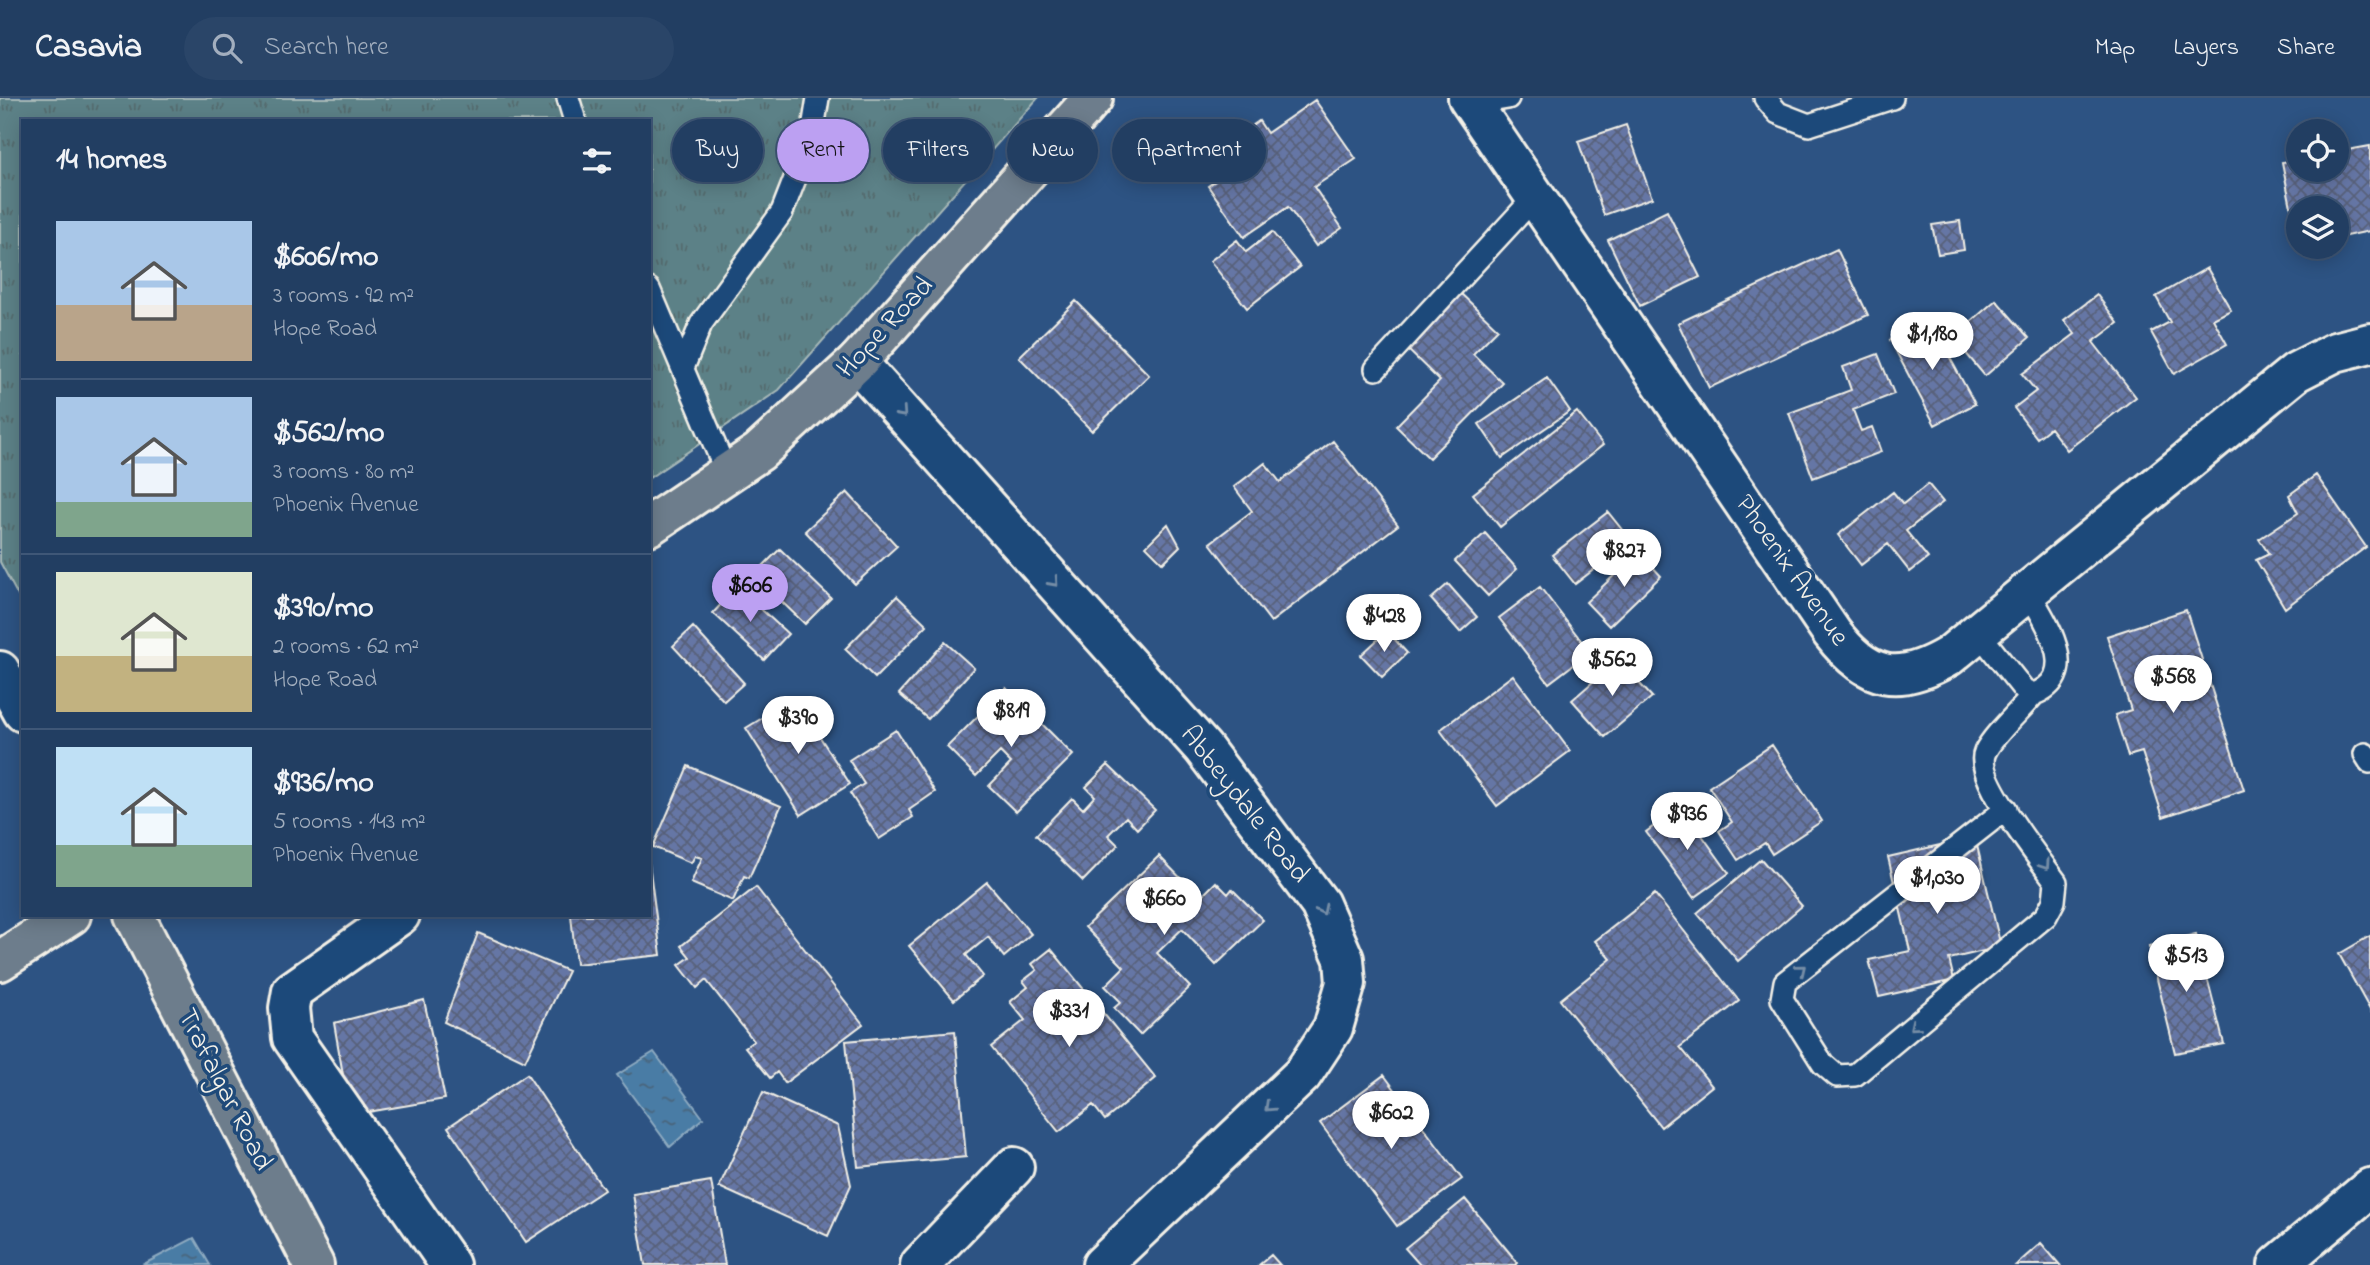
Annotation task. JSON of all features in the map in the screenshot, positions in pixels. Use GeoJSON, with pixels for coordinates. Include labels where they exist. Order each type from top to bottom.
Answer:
{"type":"FeatureCollection","features":[{"type":"Feature","properties":{"kind":"main road","name":"Hope Road"},"geometry":{"type":"LineString","coordinates":[[651,525],[759,452],[857,362],[1093,98]]}},
{"type":"Feature","properties":{"kind":"main road"},"geometry":{"type":"LineString","coordinates":[[0,961],[68,917]]}},
{"type":"Feature","properties":{"kind":"main road","name":"Trafalgar Road"},"geometry":{"type":"LineString","coordinates":[[135,917],[314,1265]]}},
{"type":"Feature","properties":{"kind":"street","name":"Phoenix Avenue"},"geometry":{"type":"LineString","coordinates":[[1483,100],[1535,196],[1846,651],[1861,665],[1880,673],[1903,675],[1924,671],[1941,661],[2296,372],[2335,352],[2370,343]]}},
{"type":"Feature","properties":{"kind":"street","name":"Abbeydale Road"},"geometry":{"type":"LineString","coordinates":[[857,362],[1203,748],[1320,904],[1344,959],[1346,983],[1333,1028],[1302,1075],[1102,1265]]}},
{"type":"Feature","properties":{"kind":"street"},"geometry":{"type":"LineString","coordinates":[[0,671],[21,708]]}},
{"type":"Feature","properties":{"kind":"street"},"geometry":{"type":"LineString","coordinates":[[397,917],[292,991],[289,1008],[292,1038],[450,1265]]}},
{"type":"Feature","properties":{"kind":"street"},"geometry":{"type":"LineString","coordinates":[[920,1265],[1014,1167]]}},
{"type":"Feature","properties":{"kind":"street"},"geometry":{"type":"LineString","coordinates":[[2283,1264],[2370,1188]]}},
{"type":"Feature","properties":{"kind":"lane"},"geometry":{"type":"LineString","coordinates":[[568,98],[574,119]]}},
{"type":"Feature","properties":{"kind":"lane"},"geometry":{"type":"LineString","coordinates":[[683,368],[701,324],[782,212],[812,135],[818,98]]}},
{"type":"Feature","properties":{"kind":"lane"},"geometry":{"type":"LineString","coordinates":[[1765,98],[1777,113],[1809,125],[1892,98]]}},
{"type":"Feature","properties":{"kind":"lane"},"geometry":{"type":"LineString","coordinates":[[1376,369],[1535,196]]}},
{"type":"Feature","properties":{"kind":"lane"},"geometry":{"type":"LineString","coordinates":[[651,294],[727,474]]}},
{"type":"Feature","properties":{"kind":"lane"},"geometry":{"type":"LineString","coordinates":[[2006,809],[1785,982],[1782,999],[1823,1064],[1838,1076],[1855,1074],[2046,916],[2054,901],[2056,882],[2006,809],[1982,766],[1985,752],[2034,694],[2046,690],[2057,674],[2059,658],[2053,636],[2028,591]]}},
{"type":"Feature","properties":{"kind":"lane"},"geometry":{"type":"LineString","coordinates":[[1978,632],[2024,690],[2034,694]]}},
{"type":"Feature","properties":{"kind":"green space"},"geometry":{"type":"Polygon","coordinates":[[[0,98],[1038,98],[1019,119],[1007,119],[1007,133],[993,149],[993,119],[883,119],[883,182],[963,182],[779,390],[651,477],[651,119],[21,119],[21,601],[0,562],[0,98]]]}},
{"type":"Feature","properties":{"kind":"water"},"geometry":{"type":"Polygon","coordinates":[[[654,1052],[703,1118],[670,1147],[617,1075],[654,1052]]]}},
{"type":"Feature","properties":{"kind":"water"},"geometry":{"type":"Polygon","coordinates":[[[194,1238],[210,1265],[142,1265],[194,1238]]]}},
{"type":"Feature","properties":{"kind":"building"},"geometry":{"type":"Polygon","coordinates":[[[1315,100],[1356,159],[1314,187],[1342,228],[1316,246],[1288,207],[1244,237],[1208,186],[1214,182],[1266,182],[1267,133],[1315,100]]]}},
{"type":"Feature","properties":{"kind":"building"},"geometry":{"type":"Polygon","coordinates":[[[1626,125],[1652,198],[1604,215],[1578,141],[1626,125]]]}},
{"type":"Feature","properties":{"kind":"building"},"geometry":{"type":"Polygon","coordinates":[[[2370,146],[2370,231],[2349,235],[2349,196],[2289,196],[2286,182],[2349,182],[2349,150],[2370,146]]]}},
{"type":"Feature","properties":{"kind":"building"},"geometry":{"type":"Polygon","coordinates":[[[2282,162],[2286,162],[2286,182],[2282,162]]]}},
{"type":"Feature","properties":{"kind":"building"},"geometry":{"type":"Polygon","coordinates":[[[1667,211],[1700,277],[1640,306],[1608,240],[1667,211]]]}},
{"type":"Feature","properties":{"kind":"building"},"geometry":{"type":"Polygon","coordinates":[[[1960,221],[1964,250],[1938,254],[1932,225],[1960,221]]]}},
{"type":"Feature","properties":{"kind":"building"},"geometry":{"type":"Polygon","coordinates":[[[1272,232],[1300,267],[1247,308],[1210,261],[1237,240],[1246,252],[1272,232]]]}},
{"type":"Feature","properties":{"kind":"building"},"geometry":{"type":"Polygon","coordinates":[[[1837,249],[1868,315],[1709,388],[1678,323],[1837,249]]]}},
{"type":"Feature","properties":{"kind":"building"},"geometry":{"type":"Polygon","coordinates":[[[2207,268],[2231,310],[2213,319],[2227,344],[2174,374],[2151,332],[2170,322],[2156,297],[2207,268]]]}},
{"type":"Feature","properties":{"kind":"building"},"geometry":{"type":"Polygon","coordinates":[[[1457,290],[1498,329],[1473,354],[1503,383],[1429,458],[1396,426],[1440,381],[1403,345],[1457,290]]]}},
{"type":"Feature","properties":{"kind":"building"},"geometry":{"type":"Polygon","coordinates":[[[2097,295],[2118,323],[2093,342],[2136,397],[2067,450],[2050,428],[2037,438],[2014,408],[2036,391],[2022,374],[2075,334],[2064,320],[2097,295]]]}},
{"type":"Feature","properties":{"kind":"building"},"geometry":{"type":"Polygon","coordinates":[[[1996,300],[2029,338],[1985,376],[1959,345],[1974,333],[1967,325],[1996,300]]]}},
{"type":"Feature","properties":{"kind":"building"},"geometry":{"type":"Polygon","coordinates":[[[1076,301],[1149,375],[1092,431],[1019,357],[1076,301]]]}},
{"type":"Feature","properties":{"kind":"building"},"geometry":{"type":"Polygon","coordinates":[[[1929,319],[1975,404],[1935,425],[1890,340],[1929,319]]]}},
{"type":"Feature","properties":{"kind":"building"},"geometry":{"type":"Polygon","coordinates":[[[1878,354],[1894,394],[1853,410],[1861,431],[1872,427],[1881,452],[1813,478],[1789,413],[1851,390],[1843,367],[1878,354]]]}},
{"type":"Feature","properties":{"kind":"building"},"geometry":{"type":"Polygon","coordinates":[[[1547,378],[1570,411],[1502,458],[1479,424],[1547,378]]]}},
{"type":"Feature","properties":{"kind":"building"},"geometry":{"type":"Polygon","coordinates":[[[1577,412],[1603,445],[1500,527],[1473,494],[1577,412]]]}},
{"type":"Feature","properties":{"kind":"building"},"geometry":{"type":"Polygon","coordinates":[[[1333,441],[1398,525],[1271,622],[1210,543],[1252,511],[1234,487],[1265,463],[1280,482],[1333,441]]]}},
{"type":"Feature","properties":{"kind":"building"},"geometry":{"type":"Polygon","coordinates":[[[2316,475],[2366,547],[2285,608],[2256,560],[2269,554],[2259,539],[2298,513],[2289,495],[2316,475]]]}},
{"type":"Feature","properties":{"kind":"building"},"geometry":{"type":"Polygon","coordinates":[[[1928,484],[1943,502],[1906,531],[1928,558],[1910,572],[1888,544],[1861,565],[1838,535],[1893,492],[1903,504],[1928,484]]]}},
{"type":"Feature","properties":{"kind":"building"},"geometry":{"type":"Polygon","coordinates":[[[847,492],[897,546],[855,584],[805,531],[847,492]]]}},
{"type":"Feature","properties":{"kind":"building"},"geometry":{"type":"Polygon","coordinates":[[[1608,512],[1631,541],[1575,584],[1552,555],[1608,512]]]}},
{"type":"Feature","properties":{"kind":"building"},"geometry":{"type":"Polygon","coordinates":[[[1168,524],[1180,546],[1163,563],[1146,546],[1168,524]]]}},
{"type":"Feature","properties":{"kind":"building"},"geometry":{"type":"Polygon","coordinates":[[[1485,533],[1517,569],[1488,596],[1455,561],[1485,533]]]}},
{"type":"Feature","properties":{"kind":"building"},"geometry":{"type":"Polygon","coordinates":[[[780,549],[831,598],[805,624],[754,575],[780,549]]]}},
{"type":"Feature","properties":{"kind":"building"},"geometry":{"type":"Polygon","coordinates":[[[1639,552],[1661,576],[1609,626],[1586,602],[1639,552]]]}},
{"type":"Feature","properties":{"kind":"building"},"geometry":{"type":"Polygon","coordinates":[[[1448,584],[1477,617],[1460,632],[1431,599],[1448,584]]]}},
{"type":"Feature","properties":{"kind":"building"},"geometry":{"type":"Polygon","coordinates":[[[737,587],[788,634],[764,660],[713,613],[737,587]]]}},
{"type":"Feature","properties":{"kind":"building"},"geometry":{"type":"Polygon","coordinates":[[[1540,587],[1590,652],[1549,683],[1499,618],[1540,587]]]}},
{"type":"Feature","properties":{"kind":"building"},"geometry":{"type":"Polygon","coordinates":[[[897,596],[927,625],[875,678],[845,649],[897,596]]]}},
{"type":"Feature","properties":{"kind":"building"},"geometry":{"type":"Polygon","coordinates":[[[2186,610],[2244,790],[2163,817],[2142,752],[2128,756],[2115,715],[2131,710],[2107,636],[2186,610]]]}},
{"type":"Feature","properties":{"kind":"building"},"geometry":{"type":"Polygon","coordinates":[[[693,627],[744,683],[724,701],[673,646],[693,627]]]}},
{"type":"Feature","properties":{"kind":"building"},"geometry":{"type":"Polygon","coordinates":[[[1387,631],[1407,653],[1382,677],[1361,655],[1387,631]]]}},
{"type":"Feature","properties":{"kind":"building"},"geometry":{"type":"Polygon","coordinates":[[[945,642],[974,668],[928,719],[899,694],[945,642]]]}},
{"type":"Feature","properties":{"kind":"building"},"geometry":{"type":"Polygon","coordinates":[[[1618,660],[1652,697],[1605,737],[1572,700],[1618,660]]]}},
{"type":"Feature","properties":{"kind":"building"},"geometry":{"type":"Polygon","coordinates":[[[1513,675],[1570,751],[1497,806],[1440,730],[1513,675]]]}},
{"type":"Feature","properties":{"kind":"building"},"geometry":{"type":"Polygon","coordinates":[[[1006,688],[1073,755],[1016,812],[989,786],[1011,763],[1000,752],[976,776],[947,747],[1006,688]]]}},
{"type":"Feature","properties":{"kind":"building"},"geometry":{"type":"Polygon","coordinates":[[[795,698],[850,784],[801,815],[746,728],[795,698]]]}},
{"type":"Feature","properties":{"kind":"building"},"geometry":{"type":"Polygon","coordinates":[[[896,730],[935,792],[909,810],[913,817],[879,839],[850,793],[864,784],[849,760],[896,730]]]}},
{"type":"Feature","properties":{"kind":"building"},"geometry":{"type":"Polygon","coordinates":[[[1772,745],[1822,821],[1772,854],[1765,843],[1738,860],[1719,831],[1732,822],[1709,787],[1772,745]]]}},
{"type":"Feature","properties":{"kind":"building"},"geometry":{"type":"Polygon","coordinates":[[[1108,765],[1155,810],[1137,829],[1126,817],[1108,835],[1118,845],[1083,881],[1036,835],[1072,798],[1083,809],[1095,796],[1086,787],[1108,765]]]}},
{"type":"Feature","properties":{"kind":"building"},"geometry":{"type":"Polygon","coordinates":[[[688,766],[781,806],[749,878],[744,876],[733,901],[691,883],[702,858],[695,856],[691,863],[653,847],[688,766]]]}},
{"type":"Feature","properties":{"kind":"building"},"geometry":{"type":"Polygon","coordinates":[[[1681,806],[1729,873],[1694,898],[1646,832],[1681,806]]]}},
{"type":"Feature","properties":{"kind":"building"},"geometry":{"type":"Polygon","coordinates":[[[1975,837],[2001,947],[1949,959],[1954,980],[1879,997],[1869,960],[1910,951],[1888,857],[1975,837]]]}},
{"type":"Feature","properties":{"kind":"building"},"geometry":{"type":"Polygon","coordinates":[[[1159,856],[1200,898],[1216,882],[1228,894],[1232,889],[1263,920],[1216,965],[1182,929],[1157,953],[1190,987],[1140,1035],[1114,1008],[1121,1002],[1105,986],[1124,967],[1085,927],[1159,856]]]}},
{"type":"Feature","properties":{"kind":"building"},"geometry":{"type":"Polygon","coordinates":[[[1761,859],[1802,906],[1738,961],[1697,913],[1761,859]]]}},
{"type":"Feature","properties":{"kind":"building"},"geometry":{"type":"Polygon","coordinates":[[[651,878],[661,955],[576,964],[571,917],[651,917],[651,878]]]}},
{"type":"Feature","properties":{"kind":"building"},"geometry":{"type":"Polygon","coordinates":[[[987,882],[1031,934],[1004,957],[988,937],[966,955],[983,976],[954,1000],[909,946],[987,882]]]}},
{"type":"Feature","properties":{"kind":"building"},"geometry":{"type":"Polygon","coordinates":[[[756,887],[863,1024],[785,1083],[777,1072],[770,1078],[745,1047],[754,1041],[706,980],[697,988],[679,965],[690,957],[681,946],[756,887]]]}},
{"type":"Feature","properties":{"kind":"building"},"geometry":{"type":"Polygon","coordinates":[[[1655,894],[1739,1001],[1680,1047],[1712,1086],[1661,1127],[1560,1000],[1611,959],[1595,941],[1655,894]]]}},
{"type":"Feature","properties":{"kind":"building"},"geometry":{"type":"Polygon","coordinates":[[[478,933],[568,971],[525,1061],[444,1022],[478,933]]]}},
{"type":"Feature","properties":{"kind":"building"},"geometry":{"type":"Polygon","coordinates":[[[2196,934],[2224,1044],[2175,1053],[2149,946],[2196,934]]]}},
{"type":"Feature","properties":{"kind":"building"},"geometry":{"type":"Polygon","coordinates":[[[2370,936],[2370,1010],[2339,954],[2370,936]]]}},
{"type":"Feature","properties":{"kind":"building"},"geometry":{"type":"Polygon","coordinates":[[[1051,949],[1156,1078],[1105,1120],[1093,1105],[1059,1132],[991,1047],[1025,1020],[1010,1002],[1028,987],[1023,981],[1037,970],[1032,964],[1051,949]]]}},
{"type":"Feature","properties":{"kind":"building"},"geometry":{"type":"Polygon","coordinates":[[[424,1000],[445,1099],[350,1115],[334,1023],[424,1000]]]}},
{"type":"Feature","properties":{"kind":"building"},"geometry":{"type":"Polygon","coordinates":[[[955,1031],[966,1157],[858,1167],[846,1041],[955,1031]]]}},
{"type":"Feature","properties":{"kind":"building"},"geometry":{"type":"Polygon","coordinates":[[[527,1074],[604,1190],[526,1242],[448,1127],[527,1074]]]}},
{"type":"Feature","properties":{"kind":"building"},"geometry":{"type":"Polygon","coordinates":[[[1384,1075],[1462,1179],[1397,1226],[1320,1123],[1384,1075]]]}},
{"type":"Feature","properties":{"kind":"building"},"geometry":{"type":"Polygon","coordinates":[[[763,1092],[838,1126],[851,1185],[828,1236],[719,1187],[763,1092]]]}},
{"type":"Feature","properties":{"kind":"building"},"geometry":{"type":"Polygon","coordinates":[[[711,1181],[725,1265],[645,1265],[633,1194],[711,1181]]]}},
{"type":"Feature","properties":{"kind":"building"},"geometry":{"type":"Polygon","coordinates":[[[1465,1199],[1518,1263],[1516,1265],[1420,1265],[1405,1248],[1465,1199]]]}},
{"type":"Feature","properties":{"kind":"building"},"geometry":{"type":"Polygon","coordinates":[[[2041,1243],[2060,1265],[2016,1265],[2041,1243]]]}},
{"type":"Feature","properties":{"kind":"building"},"geometry":{"type":"Polygon","coordinates":[[[1271,1255],[1280,1265],[1259,1265],[1271,1255]]]}}]}
